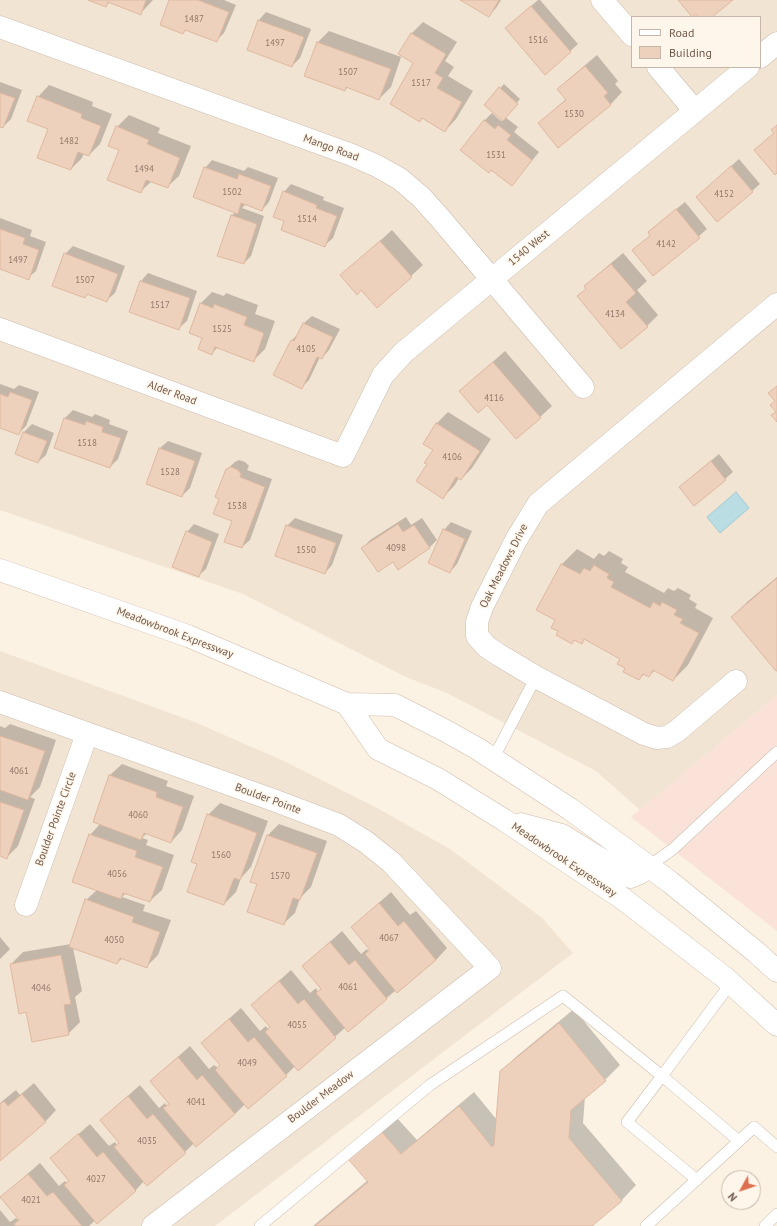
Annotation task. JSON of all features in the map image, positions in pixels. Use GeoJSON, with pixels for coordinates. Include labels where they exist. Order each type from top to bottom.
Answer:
{"type":"FeatureCollection","features":[{"type":"Feature","properties":{"kind":"street"},"geometry":{"type":"LineString","coordinates":[[602,0],[631,34]]}},
{"type":"Feature","properties":{"kind":"street","name":"Mango Road"},"geometry":{"type":"LineString","coordinates":[[0,27],[352,155],[377,166],[400,179],[421,197],[583,387]]}},
{"type":"Feature","properties":{"kind":"street"},"geometry":{"type":"LineString","coordinates":[[761,56],[777,43]]}},
{"type":"Feature","properties":{"kind":"street"},"geometry":{"type":"LineString","coordinates":[[659,68],[695,111]]}},
{"type":"Feature","properties":{"kind":"street","name":"1540 West"},"geometry":{"type":"LineString","coordinates":[[343,456],[383,375],[404,352],[747,68]]}},
{"type":"Feature","properties":{"kind":"street","name":"Oak Meadows Drive"},"geometry":{"type":"LineString","coordinates":[[736,682],[677,731],[667,736],[657,738],[644,734],[536,677],[487,647],[477,636],[477,622],[482,607],[538,504],[777,304]]}},
{"type":"Feature","properties":{"kind":"street","name":"Alder Road"},"geometry":{"type":"LineString","coordinates":[[0,329],[343,456]]}},
{"type":"Feature","properties":{"kind":"street","name":"Meadowbrook Expressway"},"geometry":{"type":"LineString","coordinates":[[0,570],[188,636],[347,704],[395,705],[446,730],[494,759],[570,809],[650,866],[737,936],[777,971]]}},
{"type":"Feature","properties":{"kind":"street","name":"Boulder Pointe"},"geometry":{"type":"LineString","coordinates":[[0,702],[276,801],[339,826],[366,842],[391,862],[490,968]]}},
{"type":"Feature","properties":{"kind":"street","name":"Meadowbrook Expressway"},"geometry":{"type":"LineString","coordinates":[[347,704],[378,749],[438,779],[504,820],[622,898],[730,983],[777,1025]]}},
{"type":"Feature","properties":{"kind":"street","name":"Boulder Pointe Circle"},"geometry":{"type":"LineString","coordinates":[[26,905],[87,734]]}},
{"type":"Feature","properties":{"kind":"street"},"geometry":{"type":"LineString","coordinates":[[504,820],[562,835],[630,877],[640,873],[650,866]]}},
{"type":"Feature","properties":{"kind":"street","name":"Boulder Meadow"},"geometry":{"type":"LineString","coordinates":[[153,1226],[490,968]]}},
{"type":"Feature","properties":{"kind":"lane"},"geometry":{"type":"LineString","coordinates":[[494,759],[536,677]]}},
{"type":"Feature","properties":{"kind":"lane"},"geometry":{"type":"LineString","coordinates":[[650,866],[673,849],[777,752]]}},
{"type":"Feature","properties":{"kind":"lane"},"geometry":{"type":"LineString","coordinates":[[697,1180],[627,1122],[730,983]]}},
{"type":"Feature","properties":{"kind":"lane"},"geometry":{"type":"LineString","coordinates":[[260,1226],[430,1085],[563,996],[662,1076],[739,1141]]}},
{"type":"Feature","properties":{"kind":"lane"},"geometry":{"type":"LineString","coordinates":[[646,1226],[754,1127],[777,1147]]}},
{"type":"Feature","properties":{"kind":"lane"},"geometry":{"type":"LineString","coordinates":[[765,1226],[777,1214]]}},
{"type":"Feature","properties":{"kind":"shaded area"},"geometry":{"type":"Polygon","coordinates":[[[0,0],[777,0],[777,695],[640,810],[596,771],[447,693],[406,677],[243,594],[0,510],[0,0]]]}},
{"type":"Feature","properties":{"kind":"shaded area"},"geometry":{"type":"Polygon","coordinates":[[[0,651],[192,721],[284,761],[377,808],[450,849],[542,918],[573,953],[215,1226],[0,1226],[0,651]]]}},
{"type":"Feature","properties":{"kind":"shaded area"},"geometry":{"type":"Polygon","coordinates":[[[777,695],[777,931],[631,817],[777,695]]]}},
{"type":"Feature","properties":{"kind":"water"},"geometry":{"type":"Polygon","coordinates":[[[736,492],[749,508],[720,533],[707,517],[736,492]]]}},
{"type":"Feature","properties":{"kind":"building"},"geometry":{"type":"Polygon","coordinates":[[[88,0],[146,0],[141,15],[108,2],[106,7],[88,0]]]}},
{"type":"Feature","properties":{"kind":"building"},"geometry":{"type":"Polygon","coordinates":[[[169,0],[198,0],[229,12],[217,42],[185,30],[183,34],[160,25],[169,0]]]}},
{"type":"Feature","properties":{"kind":"building"},"geometry":{"type":"Polygon","coordinates":[[[460,0],[499,0],[489,17],[460,0]]]}},
{"type":"Feature","properties":{"kind":"building"},"geometry":{"type":"Polygon","coordinates":[[[678,0],[733,0],[713,16],[697,16],[696,14],[691,16],[678,0]]]}},
{"type":"Feature","properties":{"kind":"building"},"geometry":{"type":"Polygon","coordinates":[[[531,6],[571,52],[545,75],[505,28],[531,6]]]}},
{"type":"Feature","properties":{"kind":"building"},"geometry":{"type":"Polygon","coordinates":[[[258,20],[304,37],[292,67],[247,50],[258,20]]]}},
{"type":"Feature","properties":{"kind":"building"},"geometry":{"type":"Polygon","coordinates":[[[411,33],[446,54],[435,73],[443,78],[437,88],[462,102],[445,132],[422,118],[420,122],[390,104],[413,63],[398,54],[411,33]]]}},
{"type":"Feature","properties":{"kind":"building"},"geometry":{"type":"Polygon","coordinates":[[[317,42],[391,69],[379,100],[346,87],[345,91],[304,76],[317,42]]]}},
{"type":"Feature","properties":{"kind":"building"},"geometry":{"type":"Polygon","coordinates":[[[585,66],[608,93],[604,96],[611,105],[558,148],[538,123],[566,100],[557,89],[585,66]]]}},
{"type":"Feature","properties":{"kind":"building"},"geometry":{"type":"Polygon","coordinates":[[[499,87],[518,104],[503,121],[484,105],[499,87]]]}},
{"type":"Feature","properties":{"kind":"building"},"geometry":{"type":"Polygon","coordinates":[[[0,93],[15,98],[3,128],[0,127],[0,93]]]}},
{"type":"Feature","properties":{"kind":"building"},"geometry":{"type":"Polygon","coordinates":[[[37,96],[82,114],[81,118],[101,126],[89,156],[78,152],[71,170],[37,158],[48,129],[27,121],[37,96]]]}},
{"type":"Feature","properties":{"kind":"building"},"geometry":{"type":"Polygon","coordinates":[[[484,120],[495,129],[498,125],[511,135],[507,140],[532,160],[512,186],[491,170],[489,173],[460,150],[484,120]]]}},
{"type":"Feature","properties":{"kind":"building"},"geometry":{"type":"Polygon","coordinates":[[[777,125],[777,173],[775,175],[754,150],[774,133],[771,130],[777,125]]]}},
{"type":"Feature","properties":{"kind":"building"},"geometry":{"type":"Polygon","coordinates":[[[116,126],[149,140],[147,144],[180,158],[168,188],[146,180],[141,193],[107,180],[119,150],[108,146],[116,126]]]}},
{"type":"Feature","properties":{"kind":"building"},"geometry":{"type":"Polygon","coordinates":[[[731,166],[753,192],[717,222],[696,197],[731,166]]]}},
{"type":"Feature","properties":{"kind":"building"},"geometry":{"type":"Polygon","coordinates":[[[204,167],[237,179],[239,174],[271,186],[262,211],[241,203],[238,214],[193,197],[204,167]]]}},
{"type":"Feature","properties":{"kind":"building"},"geometry":{"type":"Polygon","coordinates":[[[283,191],[317,205],[316,208],[337,216],[325,247],[281,230],[284,221],[273,217],[283,191]]]}},
{"type":"Feature","properties":{"kind":"building"},"geometry":{"type":"Polygon","coordinates":[[[676,209],[700,238],[653,276],[632,250],[650,236],[648,232],[676,209]]]}},
{"type":"Feature","properties":{"kind":"building"},"geometry":{"type":"Polygon","coordinates":[[[231,215],[257,224],[244,264],[217,256],[231,215]]]}},
{"type":"Feature","properties":{"kind":"building"},"geometry":{"type":"Polygon","coordinates":[[[0,229],[25,238],[23,244],[39,250],[29,280],[0,269],[0,229]]]}},
{"type":"Feature","properties":{"kind":"building"},"geometry":{"type":"Polygon","coordinates":[[[380,241],[412,277],[377,308],[361,290],[357,295],[340,275],[380,241]]]}},
{"type":"Feature","properties":{"kind":"building"},"geometry":{"type":"Polygon","coordinates":[[[64,253],[118,274],[107,302],[87,294],[85,298],[52,286],[64,253]]]}},
{"type":"Feature","properties":{"kind":"building"},"geometry":{"type":"Polygon","coordinates":[[[611,264],[636,293],[626,302],[648,327],[621,349],[577,296],[586,289],[584,286],[611,264]]]}},
{"type":"Feature","properties":{"kind":"building"},"geometry":{"type":"Polygon","coordinates":[[[140,281],[190,298],[179,330],[129,312],[140,281]]]}},
{"type":"Feature","properties":{"kind":"building"},"geometry":{"type":"Polygon","coordinates":[[[200,303],[213,308],[214,304],[247,317],[244,325],[264,333],[254,362],[215,347],[212,355],[198,349],[202,338],[189,333],[200,303]]]}},
{"type":"Feature","properties":{"kind":"building"},"geometry":{"type":"Polygon","coordinates":[[[303,323],[333,337],[322,359],[317,357],[302,389],[273,375],[291,340],[294,341],[303,323]]]}},
{"type":"Feature","properties":{"kind":"building"},"geometry":{"type":"Polygon","coordinates":[[[493,362],[541,418],[516,439],[487,405],[478,413],[459,391],[493,362]]]}},
{"type":"Feature","properties":{"kind":"building"},"geometry":{"type":"Polygon","coordinates":[[[777,386],[777,422],[771,415],[776,412],[770,405],[775,401],[768,393],[777,386]]]}},
{"type":"Feature","properties":{"kind":"building"},"geometry":{"type":"Polygon","coordinates":[[[10,392],[32,400],[19,435],[0,428],[0,394],[8,397],[10,392]]]}},
{"type":"Feature","properties":{"kind":"building"},"geometry":{"type":"Polygon","coordinates":[[[64,418],[85,425],[86,421],[103,427],[102,432],[121,438],[110,468],[54,448],[64,418]]]}},
{"type":"Feature","properties":{"kind":"building"},"geometry":{"type":"Polygon","coordinates":[[[436,423],[480,451],[461,480],[456,477],[443,499],[416,481],[427,464],[424,463],[433,450],[423,444],[436,423]]]}},
{"type":"Feature","properties":{"kind":"building"},"geometry":{"type":"Polygon","coordinates":[[[23,432],[47,441],[38,463],[15,454],[23,432]]]}},
{"type":"Feature","properties":{"kind":"building"},"geometry":{"type":"Polygon","coordinates":[[[159,448],[195,461],[182,497],[146,484],[159,448]]]}},
{"type":"Feature","properties":{"kind":"building"},"geometry":{"type":"Polygon","coordinates":[[[711,461],[726,480],[694,506],[679,487],[711,461]]]}},
{"type":"Feature","properties":{"kind":"building"},"geometry":{"type":"Polygon","coordinates":[[[231,467],[238,470],[241,474],[240,477],[265,487],[242,548],[224,542],[232,521],[213,514],[219,499],[215,497],[226,469],[231,467]]]}},
{"type":"Feature","properties":{"kind":"building"},"geometry":{"type":"Polygon","coordinates":[[[398,524],[403,532],[414,525],[430,548],[398,570],[393,562],[378,572],[361,548],[398,524]]]}},
{"type":"Feature","properties":{"kind":"building"},"geometry":{"type":"Polygon","coordinates":[[[286,525],[336,543],[325,574],[275,556],[286,525]]]}},
{"type":"Feature","properties":{"kind":"building"},"geometry":{"type":"Polygon","coordinates":[[[443,529],[465,539],[450,573],[428,563],[443,529]]]}},
{"type":"Feature","properties":{"kind":"building"},"geometry":{"type":"Polygon","coordinates":[[[186,531],[212,542],[199,577],[172,567],[186,531]]]}},
{"type":"Feature","properties":{"kind":"building"},"geometry":{"type":"Polygon","coordinates":[[[561,564],[580,574],[584,568],[590,571],[594,565],[609,574],[607,578],[614,582],[611,587],[650,608],[653,602],[660,606],[662,602],[677,610],[674,615],[683,619],[680,623],[699,633],[673,681],[653,670],[649,677],[643,674],[639,680],[623,672],[625,668],[617,664],[620,659],[584,639],[582,644],[574,640],[572,644],[556,635],[558,631],[551,628],[555,620],[536,610],[561,564]]]}},
{"type":"Feature","properties":{"kind":"building"},"geometry":{"type":"Polygon","coordinates":[[[777,578],[777,671],[776,671],[731,617],[777,578]]]}},
{"type":"Feature","properties":{"kind":"building"},"geometry":{"type":"Polygon","coordinates":[[[0,736],[45,751],[28,800],[0,790],[0,736]]]}},
{"type":"Feature","properties":{"kind":"building"},"geometry":{"type":"Polygon","coordinates":[[[109,775],[157,792],[156,797],[183,807],[171,843],[144,833],[141,840],[93,822],[109,775]]]}},
{"type":"Feature","properties":{"kind":"building"},"geometry":{"type":"Polygon","coordinates":[[[0,802],[24,810],[7,859],[0,856],[0,802]]]}},
{"type":"Feature","properties":{"kind":"building"},"geometry":{"type":"Polygon","coordinates":[[[207,814],[257,833],[240,880],[234,878],[224,905],[187,892],[197,864],[191,862],[207,814]]]}},
{"type":"Feature","properties":{"kind":"building"},"geometry":{"type":"Polygon","coordinates":[[[89,834],[137,851],[135,857],[163,867],[150,902],[123,893],[121,899],[72,882],[89,834]]]}},
{"type":"Feature","properties":{"kind":"building"},"geometry":{"type":"Polygon","coordinates":[[[267,835],[317,853],[300,900],[293,898],[284,925],[247,912],[257,884],[250,882],[267,835]]]}},
{"type":"Feature","properties":{"kind":"building"},"geometry":{"type":"Polygon","coordinates":[[[85,899],[134,917],[132,922],[160,932],[147,968],[120,958],[117,964],[69,947],[85,899]]]}},
{"type":"Feature","properties":{"kind":"building"},"geometry":{"type":"Polygon","coordinates":[[[379,903],[398,926],[404,921],[436,960],[397,993],[365,954],[370,950],[351,927],[379,903]]]}},
{"type":"Feature","properties":{"kind":"building"},"geometry":{"type":"Polygon","coordinates":[[[330,942],[349,965],[355,960],[387,999],[348,1032],[316,993],[321,989],[302,966],[330,942]]]}},
{"type":"Feature","properties":{"kind":"building"},"geometry":{"type":"Polygon","coordinates":[[[61,955],[71,1004],[64,1005],[69,1035],[32,1042],[26,1012],[19,1014],[10,964],[61,955]]]}},
{"type":"Feature","properties":{"kind":"building"},"geometry":{"type":"Polygon","coordinates":[[[279,981],[298,1004],[304,999],[336,1038],[298,1071],[265,1032],[270,1027],[251,1005],[279,981]]]}},
{"type":"Feature","properties":{"kind":"building"},"geometry":{"type":"Polygon","coordinates":[[[229,1019],[248,1042],[254,1037],[287,1076],[248,1109],[215,1070],[220,1065],[201,1043],[229,1019]]]}},
{"type":"Feature","properties":{"kind":"building"},"geometry":{"type":"Polygon","coordinates":[[[559,1023],[606,1081],[571,1110],[569,1138],[622,1201],[592,1226],[315,1226],[368,1182],[348,1159],[381,1131],[401,1154],[459,1106],[492,1147],[494,1145],[500,1071],[559,1023]]]}},
{"type":"Feature","properties":{"kind":"building"},"geometry":{"type":"Polygon","coordinates":[[[178,1057],[197,1080],[202,1075],[235,1114],[196,1147],[163,1108],[169,1104],[150,1081],[178,1057]]]}},
{"type":"Feature","properties":{"kind":"building"},"geometry":{"type":"Polygon","coordinates":[[[22,1094],[46,1122],[0,1161],[0,1104],[4,1101],[8,1106],[22,1094]]]}},
{"type":"Feature","properties":{"kind":"building"},"geometry":{"type":"Polygon","coordinates":[[[128,1096],[147,1119],[153,1114],[186,1153],[147,1186],[114,1147],[119,1143],[100,1120],[128,1096]]]}},
{"type":"Feature","properties":{"kind":"building"},"geometry":{"type":"Polygon","coordinates":[[[78,1134],[97,1157],[103,1152],[136,1191],[97,1224],[64,1185],[69,1181],[50,1158],[78,1134]]]}},
{"type":"Feature","properties":{"kind":"building"},"geometry":{"type":"Polygon","coordinates":[[[28,1174],[47,1196],[53,1192],[82,1226],[16,1226],[14,1224],[19,1220],[0,1197],[28,1174]]]}}]}
